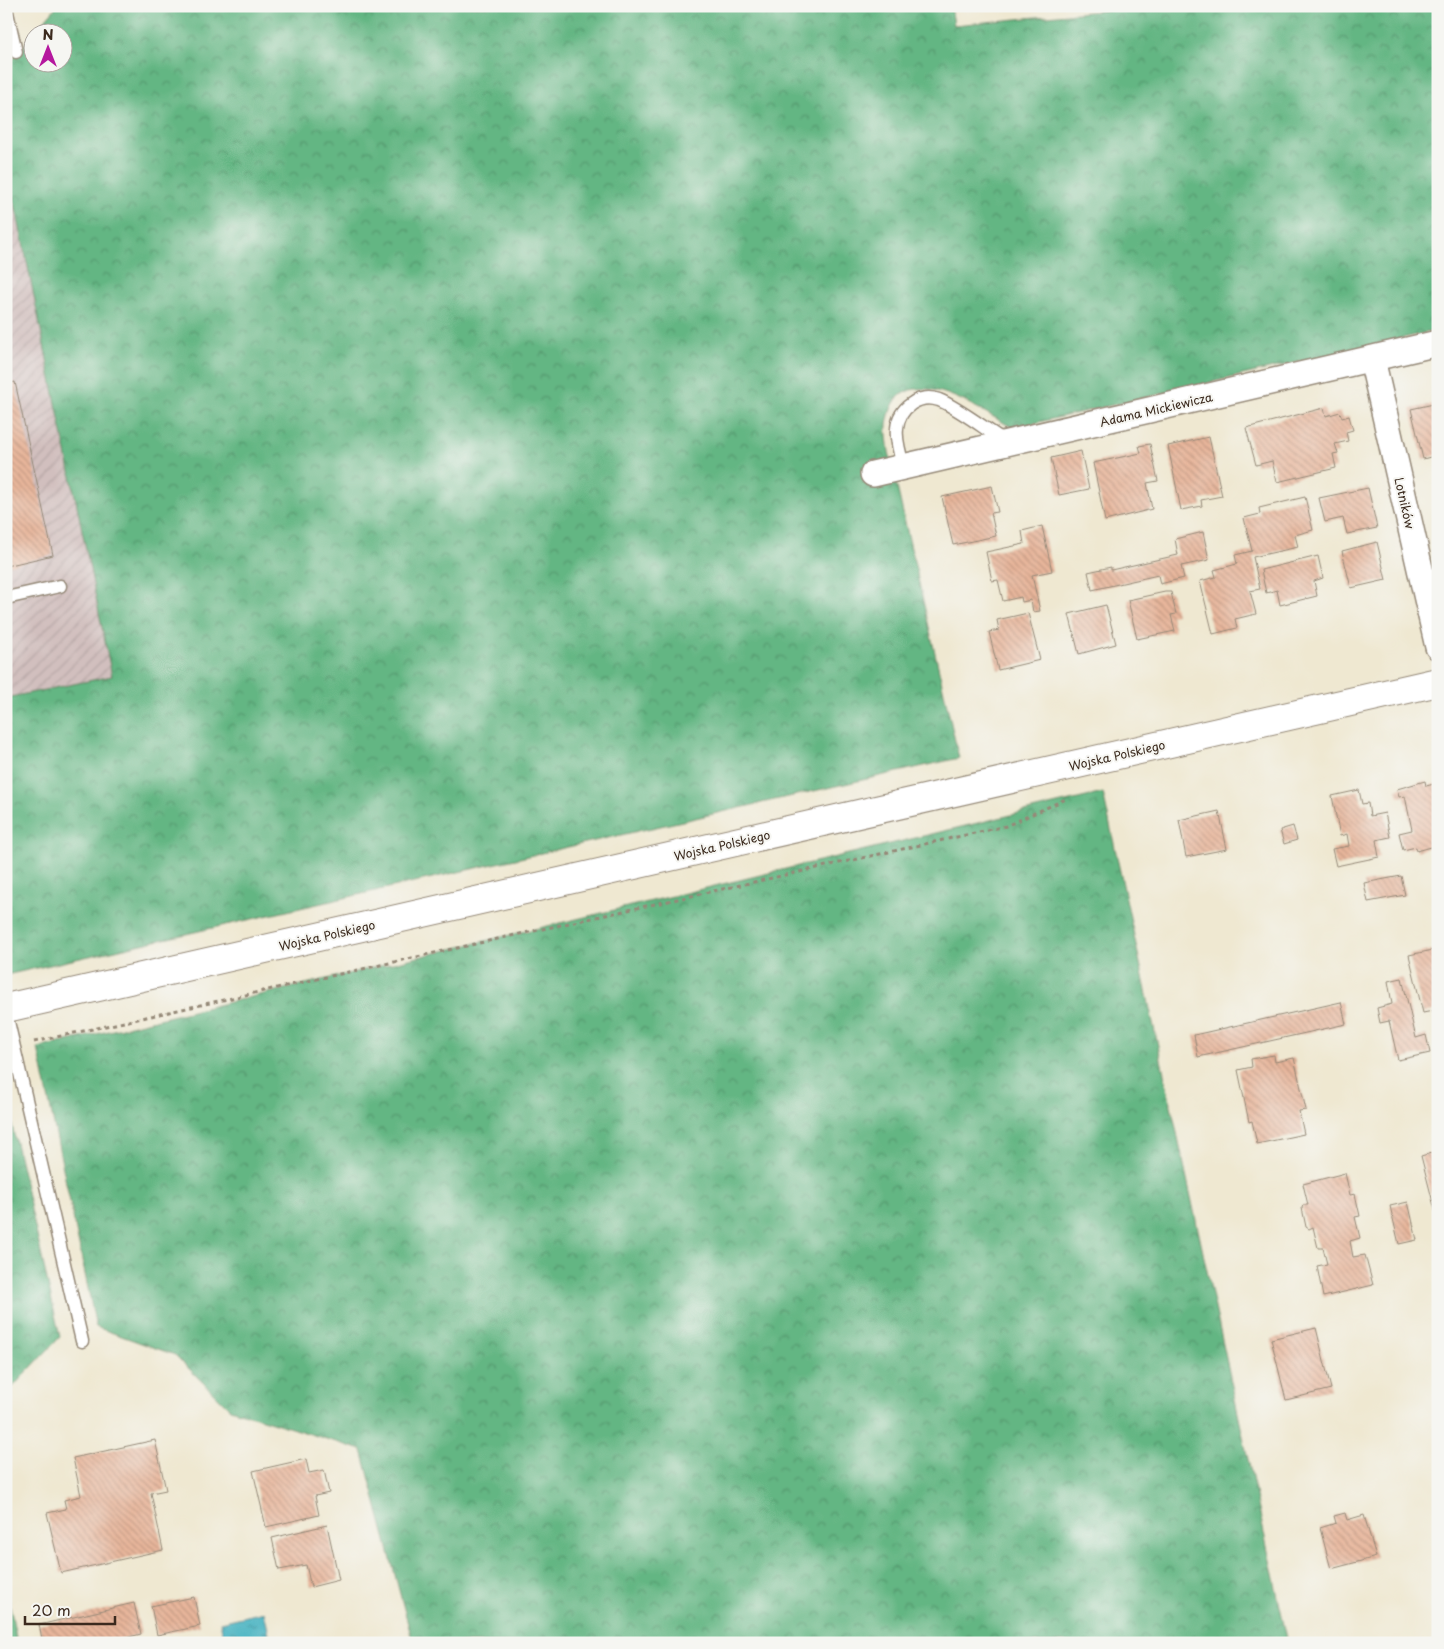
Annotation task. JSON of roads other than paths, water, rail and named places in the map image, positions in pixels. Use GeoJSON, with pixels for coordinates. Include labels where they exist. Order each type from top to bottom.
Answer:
{"type":"FeatureCollection","features":[{"type":"Feature","properties":{"kind":"street","name":"Adama Mickiewicza"},"geometry":{"type":"LineString","coordinates":[[873,474],[1438,344]]}},
{"type":"Feature","properties":{"kind":"street","name":"Lotników"},"geometry":{"type":"LineString","coordinates":[[1372,359],[1438,647]]}},
{"type":"Feature","properties":{"kind":"street","name":"Wojska Polskiego"},"geometry":{"type":"LineString","coordinates":[[6,1008],[1438,682]]}},
{"type":"Feature","properties":{"kind":"lane"},"geometry":{"type":"LineString","coordinates":[[6,8],[16,52]]}},
{"type":"Feature","properties":{"kind":"lane"},"geometry":{"type":"LineString","coordinates":[[903,467],[896,430],[904,410],[920,399],[939,400],[1008,443]]}},
{"type":"Feature","properties":{"kind":"lane"},"geometry":{"type":"LineString","coordinates":[[6,598],[60,586]]}},
{"type":"Feature","properties":{"kind":"lane"},"geometry":{"type":"LineString","coordinates":[[6,1013],[82,1341]]}},
{"type":"Feature","properties":{"kind":"water"},"geometry":{"type":"Polygon","coordinates":[[[264,1612],[271,1643],[225,1643],[220,1622],[264,1612]]]}}]}
